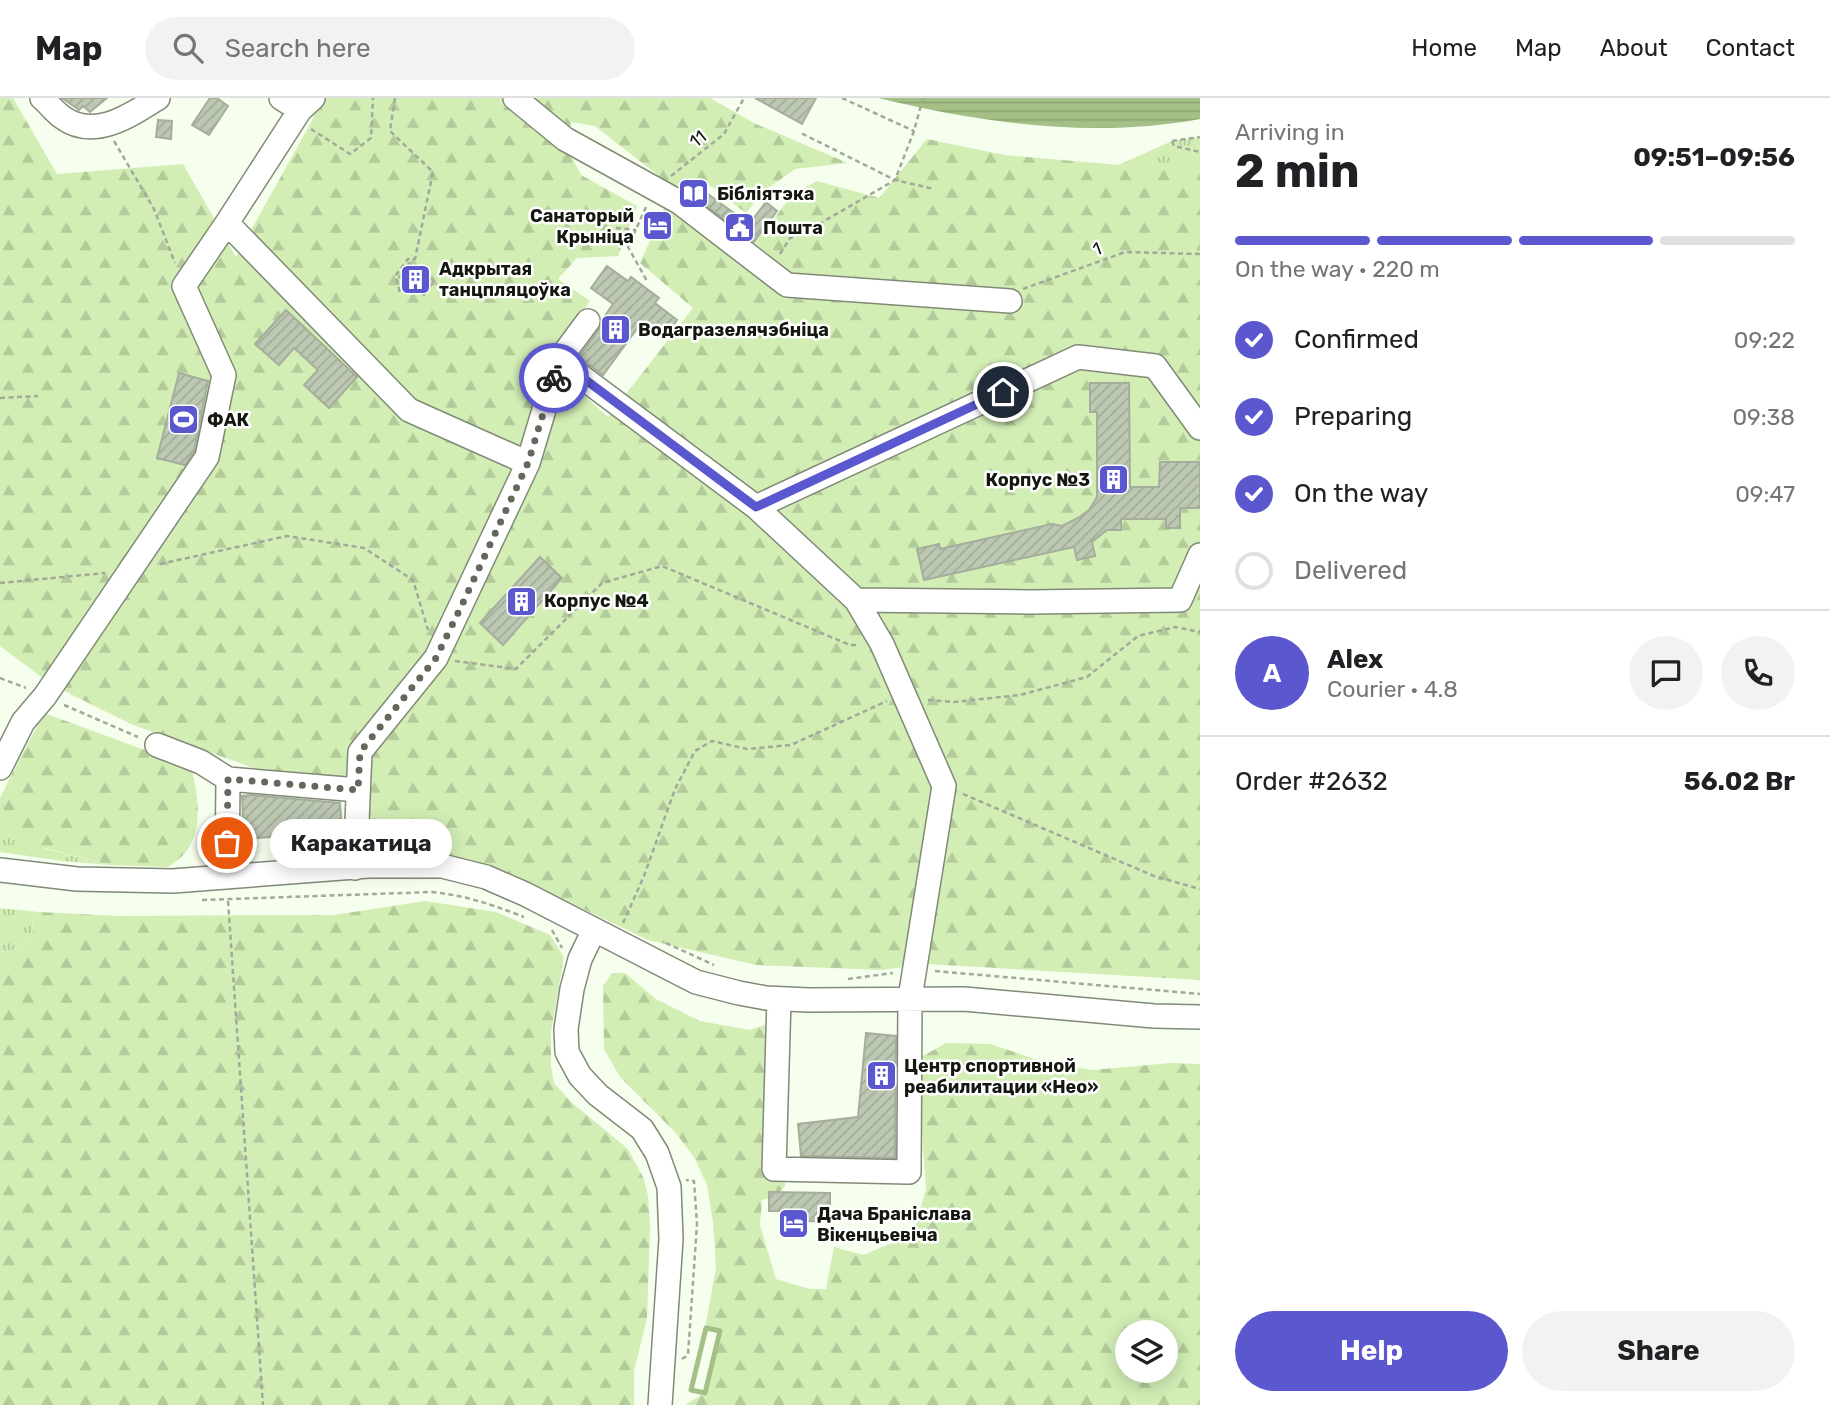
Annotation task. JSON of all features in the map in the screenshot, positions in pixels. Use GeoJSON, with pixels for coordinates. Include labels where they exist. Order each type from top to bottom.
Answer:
{"type":"FeatureCollection","features":[{"type":"Feature","properties":{"kind":"street"},"geometry":{"type":"LineString","coordinates":[[42,98],[64,118],[76,124],[105,126],[158,98]]}},
{"type":"Feature","properties":{"kind":"street"},"geometry":{"type":"LineString","coordinates":[[515,98],[565,139],[664,194],[787,285],[1010,300]]}},
{"type":"Feature","properties":{"kind":"street"},"geometry":{"type":"LineString","coordinates":[[0,768],[23,722],[45,696],[207,457],[224,375],[184,286],[228,223],[298,102]]}},
{"type":"Feature","properties":{"kind":"street"},"geometry":{"type":"LineString","coordinates":[[228,223],[409,410],[528,463]]}},
{"type":"Feature","properties":{"kind":"street"},"geometry":{"type":"LineString","coordinates":[[355,868],[360,752],[436,658],[528,463],[559,360],[588,321]]}},
{"type":"Feature","properties":{"kind":"street"},"geometry":{"type":"LineString","coordinates":[[756,507],[1077,357],[1155,366],[1200,428]]}},
{"type":"Feature","properties":{"kind":"street"},"geometry":{"type":"LineString","coordinates":[[559,360],[756,507],[856,600],[882,644],[944,786],[910,998],[909,1172],[774,1169],[779,999]]}},
{"type":"Feature","properties":{"kind":"street"},"geometry":{"type":"LineString","coordinates":[[856,600],[1181,600],[1200,555]]}},
{"type":"Feature","properties":{"kind":"street"},"geometry":{"type":"LineString","coordinates":[[157,745],[201,762],[228,779],[358,790]]}},
{"type":"Feature","properties":{"kind":"street"},"geometry":{"type":"LineString","coordinates":[[228,779],[228,888]]}},
{"type":"Feature","properties":{"kind":"street"},"geometry":{"type":"LineString","coordinates":[[0,870],[77,879],[173,881],[228,888],[355,868],[419,864],[461,870],[526,894],[696,982],[752,996],[779,999],[964,999],[1154,1016],[1200,1017]]}},
{"type":"Feature","properties":{"kind":"street"},"geometry":{"type":"LineString","coordinates":[[594,930],[580,960],[572,989],[566,1029],[567,1052],[580,1076],[598,1095],[642,1129],[657,1153],[669,1187],[671,1239],[660,1405]]}},
{"type":"Feature","properties":{"kind":"path"},"geometry":{"type":"LineString","coordinates":[[298,102],[303,124],[350,154],[371,138],[373,98]]}},
{"type":"Feature","properties":{"kind":"path"},"geometry":{"type":"LineString","coordinates":[[395,98],[390,131],[433,172],[415,259],[408,259],[396,275],[400,294]]}},
{"type":"Feature","properties":{"kind":"path","name":"11"},"geometry":{"type":"LineString","coordinates":[[636,230],[646,207],[664,194],[724,134],[744,98]]}},
{"type":"Feature","properties":{"kind":"path"},"geometry":{"type":"LineString","coordinates":[[842,98],[914,131]]}},
{"type":"Feature","properties":{"kind":"path"},"geometry":{"type":"LineString","coordinates":[[768,270],[790,238],[802,234],[895,180],[914,131],[923,98]]}},
{"type":"Feature","properties":{"kind":"path"},"geometry":{"type":"LineString","coordinates":[[105,126],[154,209],[184,286]]}},
{"type":"Feature","properties":{"kind":"path"},"geometry":{"type":"LineString","coordinates":[[799,132],[895,180],[933,189]]}},
{"type":"Feature","properties":{"kind":"path"},"geometry":{"type":"LineString","coordinates":[[1200,137],[1172,141],[1174,146],[1200,152]]}},
{"type":"Feature","properties":{"kind":"path"},"geometry":{"type":"LineString","coordinates":[[616,228],[636,230],[628,247],[647,281]]}},
{"type":"Feature","properties":{"kind":"path","name":"1"},"geometry":{"type":"LineString","coordinates":[[1010,300],[1022,289],[1125,252],[1200,254]]}},
{"type":"Feature","properties":{"kind":"path"},"geometry":{"type":"LineString","coordinates":[[0,397],[37,396]]}},
{"type":"Feature","properties":{"kind":"path"},"geometry":{"type":"LineString","coordinates":[[0,583],[130,570],[287,536],[365,548],[413,580],[436,658],[516,669],[603,583],[662,566],[850,645],[862,645]]}},
{"type":"Feature","properties":{"kind":"path"},"geometry":{"type":"LineString","coordinates":[[623,924],[644,876],[675,789],[695,751],[712,741],[747,749],[791,745],[894,698],[954,702],[1020,695],[1087,677],[1138,636],[1175,627],[1200,632]]}},
{"type":"Feature","properties":{"kind":"path"},"geometry":{"type":"LineString","coordinates":[[0,678],[157,745]]}},
{"type":"Feature","properties":{"kind":"path"},"geometry":{"type":"LineString","coordinates":[[944,786],[1154,876],[1200,889]]}},
{"type":"Feature","properties":{"kind":"path"},"geometry":{"type":"LineString","coordinates":[[201,900],[228,888],[432,892],[458,894],[527,918]]}},
{"type":"Feature","properties":{"kind":"path"},"geometry":{"type":"LineString","coordinates":[[228,888],[263,1405]]}},
{"type":"Feature","properties":{"kind":"path"},"geometry":{"type":"LineString","coordinates":[[551,928],[565,953]]}},
{"type":"Feature","properties":{"kind":"green space"},"geometry":{"type":"Polygon","coordinates":[[[0,98],[13,98],[57,174],[183,164],[236,257],[314,117],[288,98],[710,98],[756,124],[848,163],[795,169],[764,191],[746,213],[700,178],[673,187],[595,126],[571,122],[567,148],[581,175],[637,206],[618,256],[577,258],[558,279],[590,301],[546,362],[608,417],[693,308],[640,263],[664,209],[681,215],[743,259],[793,194],[817,181],[879,198],[927,139],[1005,155],[1200,172],[1200,980],[927,964],[881,970],[756,965],[648,940],[508,873],[439,851],[359,851],[362,784],[268,773],[133,725],[52,685],[0,646],[0,98]]]}},
{"type":"Feature","properties":{"kind":"green space"},"geometry":{"type":"Polygon","coordinates":[[[1200,137],[1200,172],[1116,166],[1172,141],[1200,137]]]}},
{"type":"Feature","properties":{"kind":"green space"},"geometry":{"type":"Polygon","coordinates":[[[44,713],[191,767],[196,788],[197,822],[191,844],[183,855],[168,867],[110,865],[17,841],[8,827],[3,811],[15,768],[44,713]]]}},
{"type":"Feature","properties":{"kind":"green space"},"geometry":{"type":"Polygon","coordinates":[[[15,768],[3,811],[45,849],[110,865],[0,852],[0,798],[15,768]]]}},
{"type":"Feature","properties":{"kind":"green space"},"geometry":{"type":"Polygon","coordinates":[[[425,901],[496,912],[550,935],[564,957],[551,1032],[554,1083],[571,1102],[628,1149],[644,1179],[648,1196],[650,1227],[647,1318],[634,1371],[634,1405],[0,1405],[0,952],[24,948],[33,935],[32,919],[39,912],[119,916],[334,915],[425,901]]]}},
{"type":"Feature","properties":{"kind":"green space"},"geometry":{"type":"Polygon","coordinates":[[[0,908],[39,912],[32,919],[33,935],[24,948],[0,952],[0,908]]]}},
{"type":"Feature","properties":{"kind":"green space"},"geometry":{"type":"Polygon","coordinates":[[[612,973],[625,973],[656,999],[700,1021],[750,1030],[764,1025],[775,1027],[788,1042],[785,1186],[777,1195],[762,1200],[760,1225],[776,1279],[810,1289],[826,1289],[834,1247],[863,1255],[902,1239],[915,1228],[926,1189],[917,1064],[923,1056],[946,1043],[990,1044],[1041,1061],[1092,1070],[1171,1063],[1200,1064],[1200,1405],[685,1405],[705,1393],[720,1331],[705,1328],[716,1268],[707,1185],[694,1157],[675,1132],[620,1077],[604,1049],[603,986],[612,973]]]}},
{"type":"Feature","properties":{"kind":"shaded area"},"geometry":{"type":"Polygon","coordinates":[[[878,98],[1200,98],[1200,119],[1160,125],[1079,128],[997,121],[878,98]]]}},
{"type":"Feature","properties":{"kind":"building"},"geometry":{"type":"Polygon","coordinates":[[[62,98],[107,98],[90,112],[83,106],[79,110],[62,98]]]}},
{"type":"Feature","properties":{"kind":"building"},"geometry":{"type":"Polygon","coordinates":[[[210,98],[217,98],[228,106],[209,135],[192,125],[210,98]]]}},
{"type":"Feature","properties":{"kind":"building"},"geometry":{"type":"Polygon","coordinates":[[[755,98],[816,98],[802,124],[755,98]]]}},
{"type":"Feature","properties":{"kind":"building"},"geometry":{"type":"Polygon","coordinates":[[[158,120],[172,121],[171,139],[156,137],[158,120]]]}},
{"type":"Feature","properties":{"kind":"building"},"geometry":{"type":"Polygon","coordinates":[[[693,183],[749,224],[766,202],[777,211],[754,242],[687,191],[693,183]]]}},
{"type":"Feature","properties":{"kind":"building","name":"Адкрытая танцпляцоўка"},"geometry":{"type":"Polygon","coordinates":[[[409,263],[434,281],[424,295],[399,277],[409,263]]]}},
{"type":"Feature","properties":{"kind":"building","name":"Водагразелячэбніца"},"geometry":{"type":"Polygon","coordinates":[[[607,266],[628,281],[631,277],[659,298],[655,303],[677,320],[664,338],[642,322],[603,375],[579,357],[613,304],[591,288],[607,266]]]}},
{"type":"Feature","properties":{"kind":"building"},"geometry":{"type":"Polygon","coordinates":[[[286,310],[357,377],[329,408],[304,385],[318,370],[294,348],[279,365],[255,344],[286,310]]]}},
{"type":"Feature","properties":{"kind":"building","name":"ФАК"},"geometry":{"type":"Polygon","coordinates":[[[179,373],[208,381],[194,451],[185,465],[157,458],[179,373]]]}},
{"type":"Feature","properties":{"kind":"building","name":"Корпус №3"},"geometry":{"type":"Polygon","coordinates":[[[1090,383],[1129,383],[1130,487],[1159,487],[1160,462],[1200,462],[1200,508],[1180,508],[1180,528],[1166,528],[1166,519],[1121,519],[1121,530],[1107,530],[1092,542],[1095,556],[1077,560],[1074,547],[924,580],[917,549],[939,544],[940,549],[1052,524],[1062,526],[1089,510],[1097,497],[1097,412],[1090,412],[1090,383]]]}},
{"type":"Feature","properties":{"kind":"building","name":"Корпус №4"},"geometry":{"type":"Polygon","coordinates":[[[540,557],[562,578],[503,645],[480,623],[540,557]]]}},
{"type":"Feature","properties":{"kind":"building"},"geometry":{"type":"Polygon","coordinates":[[[242,796],[340,803],[342,832],[326,833],[326,855],[315,856],[313,834],[244,839],[242,796]]]}},
{"type":"Feature","properties":{"kind":"building","name":"Центр спортивной реабилитации «Нео»"},"geometry":{"type":"Polygon","coordinates":[[[866,1033],[896,1036],[895,1158],[801,1156],[798,1124],[858,1117],[866,1033]]]}},
{"type":"Feature","properties":{"kind":"building"},"geometry":{"type":"Polygon","coordinates":[[[769,1192],[830,1193],[830,1222],[807,1221],[807,1227],[791,1227],[791,1211],[769,1211],[769,1192]]]}},
{"type":"Feature","properties":{"kind":"waterway"},"geometry":{"type":"LineString","coordinates":[[706,1328],[720,1331],[705,1393],[691,1390],[706,1328]]}},
{"type":"Feature","properties":{"kind":"way so far"},"geometry":{"type":"LineString","coordinates":[[227,843],[228,779],[358,790],[360,752],[436,658],[528,463],[554,378]]}},
{"type":"Feature","properties":{"kind":"place","name":"Бібліятэка"},"geometry":{"type":"Point","coordinates":[694,194]}},
{"type":"Feature","properties":{"kind":"place","name":"Санаторый Крыніца"},"geometry":{"type":"Point","coordinates":[657,226]}},
{"type":"Feature","properties":{"kind":"place","name":"Пошта"},"geometry":{"type":"Point","coordinates":[740,228]}},
{"type":"Feature","properties":{"kind":"place","name":"Адкрытая танцпляцоўка"},"geometry":{"type":"Point","coordinates":[416,279]}},
{"type":"Feature","properties":{"kind":"place","name":"Водагразелячэбніца"},"geometry":{"type":"Point","coordinates":[615,330]}},
{"type":"Feature","properties":{"kind":"place","name":"ФАК"},"geometry":{"type":"Point","coordinates":[184,420]}},
{"type":"Feature","properties":{"kind":"place","name":"Корпус №3"},"geometry":{"type":"Point","coordinates":[1113,480]}},
{"type":"Feature","properties":{"kind":"place","name":"Корпус №4"},"geometry":{"type":"Point","coordinates":[521,601]}},
{"type":"Feature","properties":{"kind":"place","name":"Каракатица"},"geometry":{"type":"Point","coordinates":[227,843]}},
{"type":"Feature","properties":{"kind":"place","name":"Центр спортивной реабилитации «Нео»"},"geometry":{"type":"Point","coordinates":[881,1076]}},
{"type":"Feature","properties":{"kind":"place","name":"Дача Браніслава Вікенцьевіча"},"geometry":{"type":"Point","coordinates":[794,1224]}},
{"type":"Feature","properties":{"kind":"route"},"geometry":{"type":"LineString","coordinates":[[554,378],[559,360],[756,507],[1003,392]]}}]}
